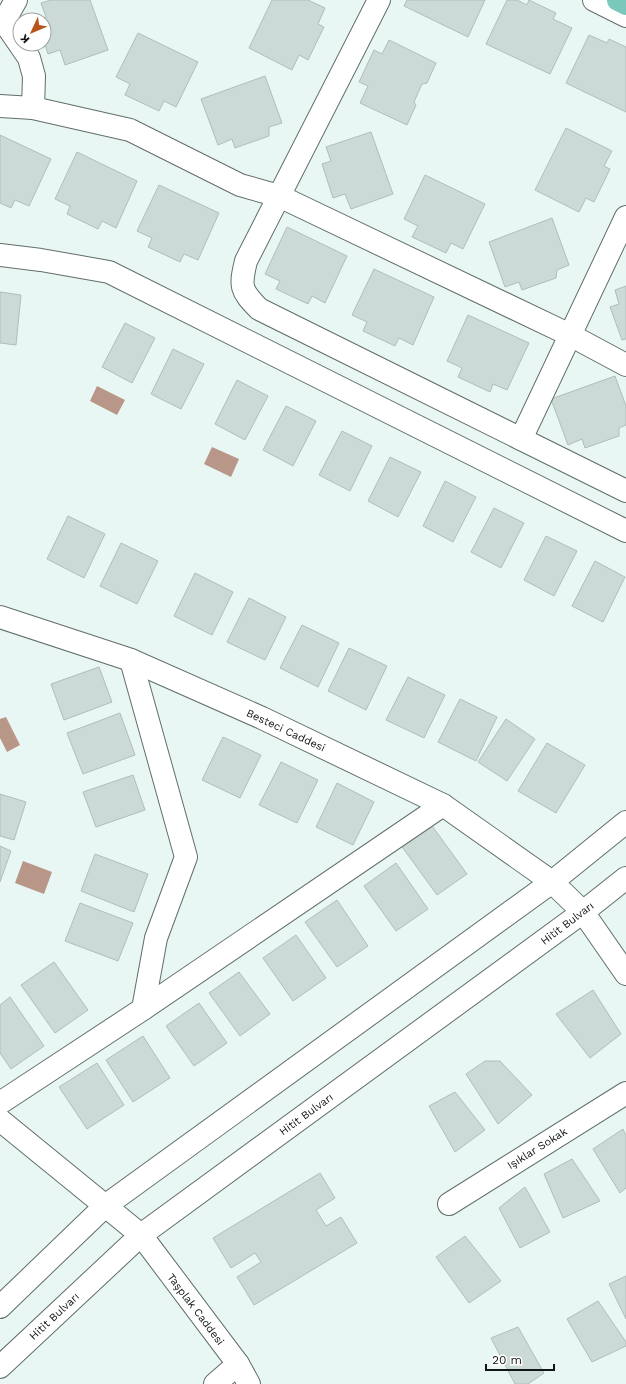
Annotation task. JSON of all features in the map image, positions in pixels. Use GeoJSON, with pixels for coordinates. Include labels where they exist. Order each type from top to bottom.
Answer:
{"type":"FeatureCollection","features":[{"type":"Feature","properties":{"kind":"main road"},"geometry":{"type":"LineString","coordinates":[[618,0],[626,4]]}},
{"type":"Feature","properties":{"kind":"street"},"geometry":{"type":"LineString","coordinates":[[16,0],[7,16],[7,26],[29,58],[34,76],[33,108]]}},
{"type":"Feature","properties":{"kind":"street"},"geometry":{"type":"LineString","coordinates":[[379,0],[246,261],[241,279],[246,296],[258,309],[626,490]]}},
{"type":"Feature","properties":{"kind":"street"},"geometry":{"type":"LineString","coordinates":[[594,0],[626,16]]}},
{"type":"Feature","properties":{"kind":"street"},"geometry":{"type":"LineString","coordinates":[[0,106],[33,108],[130,130],[240,185],[279,196],[570,335],[626,365]]}},
{"type":"Feature","properties":{"kind":"street"},"geometry":{"type":"LineString","coordinates":[[521,439],[626,216]]}},
{"type":"Feature","properties":{"kind":"street"},"geometry":{"type":"LineString","coordinates":[[0,255],[41,260],[109,272],[626,531]]}},
{"type":"Feature","properties":{"kind":"street","name":"Besteci Caddesi"},"geometry":{"type":"LineString","coordinates":[[0,617],[131,660],[262,718],[443,805],[552,882],[583,912]]}},
{"type":"Feature","properties":{"kind":"street"},"geometry":{"type":"LineString","coordinates":[[131,660],[186,857],[156,938],[143,1009]]}},
{"type":"Feature","properties":{"kind":"street"},"geometry":{"type":"LineString","coordinates":[[0,1103],[143,1009],[443,805]]}},
{"type":"Feature","properties":{"kind":"street"},"geometry":{"type":"LineString","coordinates":[[0,1307],[105,1206],[552,882],[626,822]]}},
{"type":"Feature","properties":{"kind":"street","name":"Hitit Bulvarı"},"geometry":{"type":"LineString","coordinates":[[0,1366],[141,1235],[583,912],[626,878]]}},
{"type":"Feature","properties":{"kind":"street"},"geometry":{"type":"LineString","coordinates":[[583,912],[626,974]]}},
{"type":"Feature","properties":{"kind":"street","name":"Işıklar Sokak"},"geometry":{"type":"LineString","coordinates":[[449,1204],[626,1093]]}},
{"type":"Feature","properties":{"kind":"street","name":"Taşplak Caddesi"},"geometry":{"type":"LineString","coordinates":[[0,1120],[141,1235],[238,1364],[249,1384]]}},
{"type":"Feature","properties":{"kind":"street"},"geometry":{"type":"LineString","coordinates":[[215,1384],[238,1364]]}},
{"type":"Feature","properties":{"kind":"shaded area"},"geometry":{"type":"Polygon","coordinates":[[[97,386],[125,400],[117,415],[90,401],[97,386]]]}},
{"type":"Feature","properties":{"kind":"shaded area"},"geometry":{"type":"Polygon","coordinates":[[[212,447],[239,459],[231,477],[204,464],[212,447]]]}},
{"type":"Feature","properties":{"kind":"shaded area"},"geometry":{"type":"Polygon","coordinates":[[[6,717],[20,745],[7,752],[0,738],[0,719],[6,717]]]}},
{"type":"Feature","properties":{"kind":"shaded area"},"geometry":{"type":"Polygon","coordinates":[[[23,861],[52,872],[44,894],[15,883],[23,861]]]}},
{"type":"Feature","properties":{"kind":"building"},"geometry":{"type":"Polygon","coordinates":[[[51,0],[90,0],[108,50],[65,65],[60,50],[48,54],[47,52],[52,52],[52,12],[44,12],[41,3],[51,0]]]}},
{"type":"Feature","properties":{"kind":"building"},"geometry":{"type":"Polygon","coordinates":[[[272,0],[308,0],[325,8],[318,24],[324,27],[308,60],[299,55],[292,70],[249,48],[272,0]]]}},
{"type":"Feature","properties":{"kind":"building"},"geometry":{"type":"Polygon","coordinates":[[[407,0],[485,0],[468,37],[404,6],[407,0]]]}},
{"type":"Feature","properties":{"kind":"building"},"geometry":{"type":"Polygon","coordinates":[[[507,0],[517,0],[527,5],[529,0],[556,13],[553,19],[572,28],[550,74],[486,44],[507,0]]]}},
{"type":"Feature","properties":{"kind":"building"},"geometry":{"type":"Polygon","coordinates":[[[138,33],[198,62],[176,107],[164,101],[159,111],[125,95],[130,84],[116,77],[138,33]]]}},
{"type":"Feature","properties":{"kind":"building"},"geometry":{"type":"Polygon","coordinates":[[[589,35],[607,43],[609,39],[626,47],[626,112],[566,83],[589,35]]]}},
{"type":"Feature","properties":{"kind":"building"},"geometry":{"type":"Polygon","coordinates":[[[389,40],[436,63],[427,83],[422,84],[414,102],[416,105],[407,125],[360,103],[368,86],[359,82],[374,50],[382,54],[389,40]]]}},
{"type":"Feature","properties":{"kind":"building"},"geometry":{"type":"Polygon","coordinates":[[[265,76],[282,123],[269,127],[269,136],[235,148],[232,139],[218,145],[201,99],[265,76]]]}},
{"type":"Feature","properties":{"kind":"building"},"geometry":{"type":"Polygon","coordinates":[[[566,128],[612,151],[604,166],[610,169],[594,202],[586,198],[579,212],[535,190],[566,128]]]}},
{"type":"Feature","properties":{"kind":"building"},"geometry":{"type":"Polygon","coordinates":[[[371,132],[393,194],[351,209],[345,194],[333,198],[322,164],[331,161],[326,147],[371,132]]]}},
{"type":"Feature","properties":{"kind":"building"},"geometry":{"type":"Polygon","coordinates":[[[0,135],[51,159],[29,206],[15,200],[11,208],[0,203],[0,135]]]}},
{"type":"Feature","properties":{"kind":"building"},"geometry":{"type":"Polygon","coordinates":[[[77,152],[137,181],[116,228],[102,221],[98,229],[67,214],[70,206],[55,199],[77,152]]]}},
{"type":"Feature","properties":{"kind":"building"},"geometry":{"type":"Polygon","coordinates":[[[425,175],[485,204],[463,249],[451,243],[446,253],[412,237],[418,226],[404,219],[425,175]]]}},
{"type":"Feature","properties":{"kind":"building"},"geometry":{"type":"Polygon","coordinates":[[[159,185],[219,213],[198,260],[184,254],[180,262],[148,247],[152,238],[137,231],[159,185]]]}},
{"type":"Feature","properties":{"kind":"building"},"geometry":{"type":"Polygon","coordinates":[[[552,218],[569,265],[557,270],[556,278],[522,290],[519,282],[505,287],[489,242],[552,218]]]}},
{"type":"Feature","properties":{"kind":"building"},"geometry":{"type":"Polygon","coordinates":[[[287,227],[347,256],[325,303],[312,296],[308,304],[276,289],[280,281],[265,274],[287,227]]]}},
{"type":"Feature","properties":{"kind":"building"},"geometry":{"type":"Polygon","coordinates":[[[374,269],[434,297],[413,345],[399,338],[395,346],[363,331],[367,322],[352,315],[374,269]]]}},
{"type":"Feature","properties":{"kind":"building"},"geometry":{"type":"Polygon","coordinates":[[[626,286],[626,339],[622,340],[610,307],[619,304],[615,290],[626,286]]]}},
{"type":"Feature","properties":{"kind":"building"},"geometry":{"type":"Polygon","coordinates":[[[0,292],[21,295],[16,345],[0,343],[0,292]]]}},
{"type":"Feature","properties":{"kind":"building"},"geometry":{"type":"Polygon","coordinates":[[[468,315],[529,343],[507,390],[493,384],[490,392],[458,377],[462,368],[447,361],[468,315]]]}},
{"type":"Feature","properties":{"kind":"building"},"geometry":{"type":"Polygon","coordinates":[[[125,323],[155,338],[132,383],[102,367],[125,323]]]}},
{"type":"Feature","properties":{"kind":"building"},"geometry":{"type":"Polygon","coordinates":[[[173,349],[204,364],[181,409],[151,394],[173,349]]]}},
{"type":"Feature","properties":{"kind":"building"},"geometry":{"type":"Polygon","coordinates":[[[615,376],[626,406],[626,425],[619,428],[619,436],[585,448],[582,439],[568,445],[551,399],[615,376]]]}},
{"type":"Feature","properties":{"kind":"building"},"geometry":{"type":"Polygon","coordinates":[[[237,380],[268,396],[245,440],[215,424],[237,380]]]}},
{"type":"Feature","properties":{"kind":"building"},"geometry":{"type":"Polygon","coordinates":[[[286,406],[316,421],[293,466],[263,450],[286,406]]]}},
{"type":"Feature","properties":{"kind":"building"},"geometry":{"type":"Polygon","coordinates":[[[342,431],[372,446],[350,491],[319,475],[342,431]]]}},
{"type":"Feature","properties":{"kind":"building"},"geometry":{"type":"Polygon","coordinates":[[[390,457],[421,472],[398,517],[368,501],[390,457]]]}},
{"type":"Feature","properties":{"kind":"building"},"geometry":{"type":"Polygon","coordinates":[[[445,481],[476,497],[453,542],[423,526],[445,481]]]}},
{"type":"Feature","properties":{"kind":"building"},"geometry":{"type":"Polygon","coordinates":[[[494,508],[524,523],[501,568],[471,552],[494,508]]]}},
{"type":"Feature","properties":{"kind":"building"},"geometry":{"type":"Polygon","coordinates":[[[68,516],[105,534],[84,578],[47,559],[68,516]]]}},
{"type":"Feature","properties":{"kind":"building"},"geometry":{"type":"Polygon","coordinates":[[[546,536],[577,551],[554,596],[524,580],[546,536]]]}},
{"type":"Feature","properties":{"kind":"building"},"geometry":{"type":"Polygon","coordinates":[[[121,543],[158,561],[137,604],[100,586],[121,543]]]}},
{"type":"Feature","properties":{"kind":"building"},"geometry":{"type":"Polygon","coordinates":[[[595,561],[625,577],[603,622],[572,606],[595,561]]]}},
{"type":"Feature","properties":{"kind":"building"},"geometry":{"type":"Polygon","coordinates":[[[195,573],[233,592],[212,635],[174,616],[195,573]]]}},
{"type":"Feature","properties":{"kind":"building"},"geometry":{"type":"Polygon","coordinates":[[[249,598],[286,617],[265,660],[227,642],[249,598]]]}},
{"type":"Feature","properties":{"kind":"building"},"geometry":{"type":"Polygon","coordinates":[[[302,625],[339,643],[318,687],[280,668],[302,625]]]}},
{"type":"Feature","properties":{"kind":"building"},"geometry":{"type":"Polygon","coordinates":[[[349,648],[387,666],[366,710],[328,691],[349,648]]]}},
{"type":"Feature","properties":{"kind":"building"},"geometry":{"type":"Polygon","coordinates":[[[99,667],[112,702],[64,720],[51,684],[99,667]]]}},
{"type":"Feature","properties":{"kind":"building"},"geometry":{"type":"Polygon","coordinates":[[[408,677],[445,695],[424,738],[386,720],[408,677]]]}},
{"type":"Feature","properties":{"kind":"building"},"geometry":{"type":"Polygon","coordinates":[[[460,699],[497,717],[476,761],[438,742],[460,699]]]}},
{"type":"Feature","properties":{"kind":"building"},"geometry":{"type":"Polygon","coordinates":[[[120,713],[135,755],[83,774],[67,733],[120,713]]]}},
{"type":"Feature","properties":{"kind":"building"},"geometry":{"type":"Polygon","coordinates":[[[506,719],[535,739],[507,781],[478,762],[506,719]]]}},
{"type":"Feature","properties":{"kind":"building"},"geometry":{"type":"Polygon","coordinates":[[[223,737],[261,755],[240,798],[202,780],[223,737]]]}},
{"type":"Feature","properties":{"kind":"building"},"geometry":{"type":"Polygon","coordinates":[[[547,743],[585,765],[556,813],[518,791],[547,743]]]}},
{"type":"Feature","properties":{"kind":"building"},"geometry":{"type":"Polygon","coordinates":[[[281,762],[318,780],[297,823],[259,805],[281,762]]]}},
{"type":"Feature","properties":{"kind":"building"},"geometry":{"type":"Polygon","coordinates":[[[133,775],[145,810],[96,827],[83,792],[133,775]]]}},
{"type":"Feature","properties":{"kind":"building"},"geometry":{"type":"Polygon","coordinates":[[[337,783],[374,802],[353,845],[316,827],[337,783]]]}},
{"type":"Feature","properties":{"kind":"building"},"geometry":{"type":"Polygon","coordinates":[[[0,794],[26,802],[14,840],[0,836],[0,794]]]}},
{"type":"Feature","properties":{"kind":"building"},"geometry":{"type":"Polygon","coordinates":[[[430,823],[467,874],[437,895],[400,844],[430,823]]]}},
{"type":"Feature","properties":{"kind":"building"},"geometry":{"type":"Polygon","coordinates":[[[0,846],[11,851],[0,882],[0,846]]]}},
{"type":"Feature","properties":{"kind":"building"},"geometry":{"type":"Polygon","coordinates":[[[95,854],[148,874],[134,912],[81,891],[95,854]]]}},
{"type":"Feature","properties":{"kind":"building"},"geometry":{"type":"Polygon","coordinates":[[[396,863],[428,909],[396,931],[364,886],[396,863]]]}},
{"type":"Feature","properties":{"kind":"building"},"geometry":{"type":"Polygon","coordinates":[[[337,900],[368,946],[337,967],[305,922],[337,900]]]}},
{"type":"Feature","properties":{"kind":"building"},"geometry":{"type":"Polygon","coordinates":[[[80,903],[133,923],[118,961],[65,941],[80,903]]]}},
{"type":"Feature","properties":{"kind":"building"},"geometry":{"type":"Polygon","coordinates":[[[296,935],[326,978],[293,1001],[263,958],[296,935]]]}},
{"type":"Feature","properties":{"kind":"building"},"geometry":{"type":"Polygon","coordinates":[[[54,962],[88,1010],[55,1033],[21,985],[54,962]]]}},
{"type":"Feature","properties":{"kind":"building"},"geometry":{"type":"Polygon","coordinates":[[[239,972],[270,1014],[240,1036],[209,993],[239,972]]]}},
{"type":"Feature","properties":{"kind":"building"},"geometry":{"type":"Polygon","coordinates":[[[593,990],[621,1034],[590,1058],[556,1014],[593,990]]]}},
{"type":"Feature","properties":{"kind":"building"},"geometry":{"type":"Polygon","coordinates":[[[10,997],[44,1046],[11,1069],[0,1053],[0,1005],[10,997]]]}},
{"type":"Feature","properties":{"kind":"building"},"geometry":{"type":"Polygon","coordinates":[[[199,1003],[227,1043],[194,1066],[166,1026],[199,1003]]]}},
{"type":"Feature","properties":{"kind":"building"},"geometry":{"type":"Polygon","coordinates":[[[143,1036],[170,1078],[133,1102],[106,1060],[143,1036]]]}},
{"type":"Feature","properties":{"kind":"building"},"geometry":{"type":"Polygon","coordinates":[[[485,1061],[500,1061],[532,1095],[498,1124],[466,1074],[485,1061]]]}},
{"type":"Feature","properties":{"kind":"building"},"geometry":{"type":"Polygon","coordinates":[[[97,1063],[124,1105],[87,1129],[59,1087],[97,1063]]]}},
{"type":"Feature","properties":{"kind":"building"},"geometry":{"type":"Polygon","coordinates":[[[455,1092],[485,1130],[455,1152],[429,1106],[455,1092]]]}},
{"type":"Feature","properties":{"kind":"building"},"geometry":{"type":"Polygon","coordinates":[[[623,1129],[626,1136],[626,1188],[620,1193],[593,1149],[623,1129]]]}},
{"type":"Feature","properties":{"kind":"building"},"geometry":{"type":"Polygon","coordinates":[[[572,1159],[600,1201],[563,1218],[544,1174],[572,1159]]]}},
{"type":"Feature","properties":{"kind":"building"},"geometry":{"type":"Polygon","coordinates":[[[320,1173],[335,1198],[316,1210],[326,1226],[341,1217],[357,1243],[254,1305],[237,1277],[261,1262],[255,1253],[231,1268],[213,1238],[320,1173]]]}},
{"type":"Feature","properties":{"kind":"building"},"geometry":{"type":"Polygon","coordinates":[[[525,1187],[550,1232],[520,1248],[499,1208],[525,1187]]]}},
{"type":"Feature","properties":{"kind":"building"},"geometry":{"type":"Polygon","coordinates":[[[465,1236],[501,1281],[469,1303],[436,1257],[465,1236]]]}},
{"type":"Feature","properties":{"kind":"building"},"geometry":{"type":"Polygon","coordinates":[[[626,1276],[626,1319],[609,1284],[626,1276]]]}},
{"type":"Feature","properties":{"kind":"building"},"geometry":{"type":"Polygon","coordinates":[[[598,1301],[626,1342],[626,1346],[592,1362],[567,1319],[598,1301]]]}},
{"type":"Feature","properties":{"kind":"building"},"geometry":{"type":"Polygon","coordinates":[[[518,1327],[544,1373],[528,1384],[515,1384],[491,1338],[518,1327]]]}}]}
